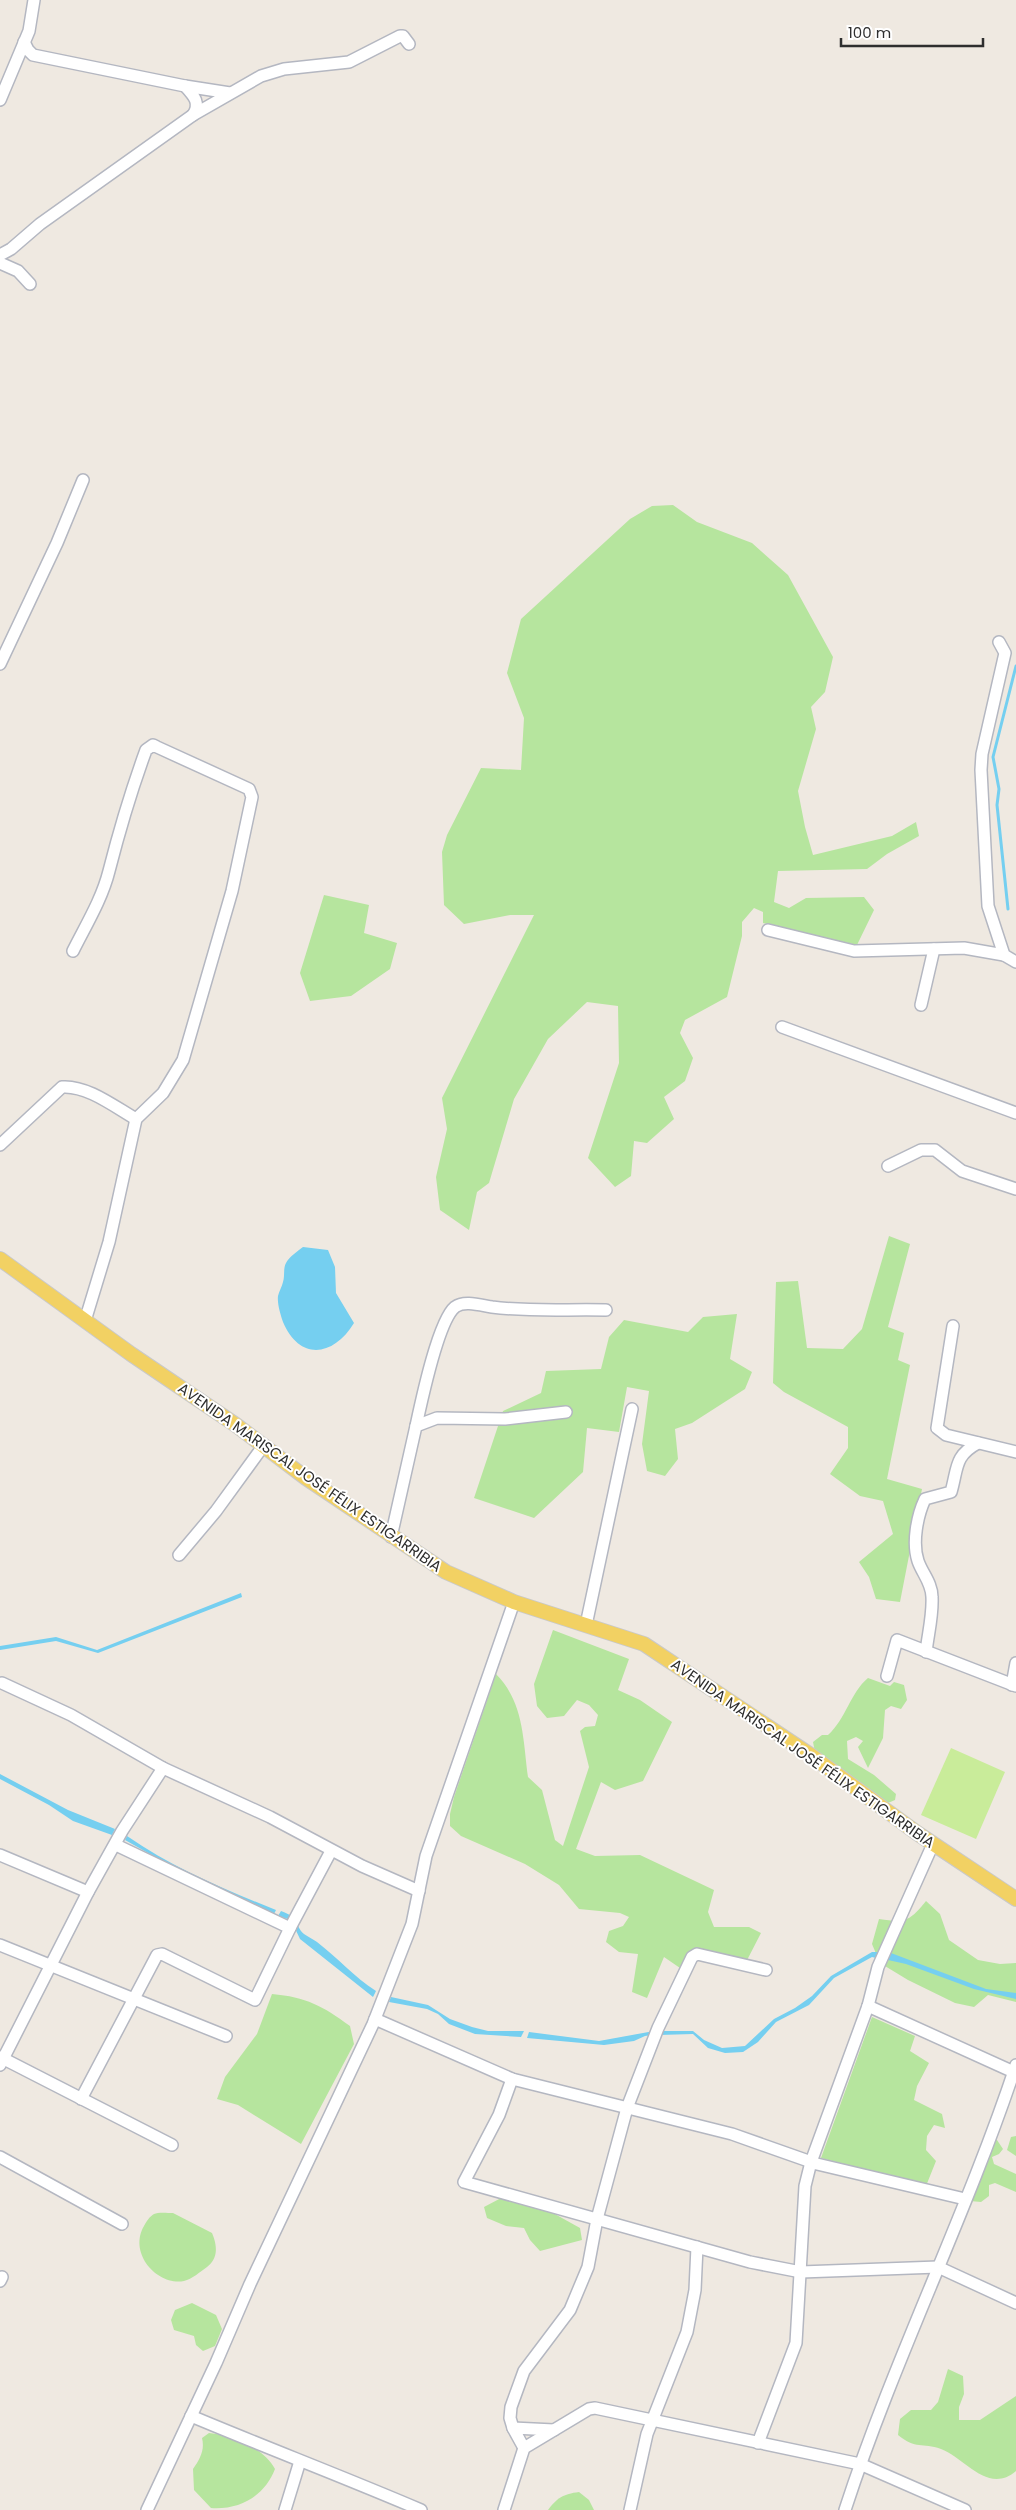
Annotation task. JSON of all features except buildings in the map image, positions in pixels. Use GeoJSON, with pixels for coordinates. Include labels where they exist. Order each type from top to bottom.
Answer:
{"type":"FeatureCollection","features":[{"type":"Feature","properties":{"kind":"main road","name":"AVENIDA MARISCAL JOSÉ FÉLIX ESTIGARRIBIA"},"geometry":{"type":"LineString","coordinates":[[0,1259],[85,1321],[264,1445],[306,1478],[390,1537],[446,1572],[514,1602],[644,1644],[809,1754],[933,1844],[1016,1899]]}},
{"type":"Feature","properties":{"kind":"street"},"geometry":{"type":"LineString","coordinates":[[0,100],[24,42],[34,12],[34,0]]}},
{"type":"Feature","properties":{"kind":"street"},"geometry":{"type":"LineString","coordinates":[[0,255],[11,249],[40,224],[193,115],[261,76],[284,69],[349,62],[397,36],[403,36],[409,44]]}},
{"type":"Feature","properties":{"kind":"street"},"geometry":{"type":"LineString","coordinates":[[24,42],[33,55],[185,86],[230,93]]}},
{"type":"Feature","properties":{"kind":"street"},"geometry":{"type":"LineString","coordinates":[[185,86],[197,102],[197,108],[193,115]]}},
{"type":"Feature","properties":{"kind":"street"},"geometry":{"type":"LineString","coordinates":[[0,263],[18,271],[30,284]]}},
{"type":"Feature","properties":{"kind":"street"},"geometry":{"type":"LineString","coordinates":[[0,664],[57,542],[83,480]]}},
{"type":"Feature","properties":{"kind":"street"},"geometry":{"type":"LineString","coordinates":[[999,642],[1005,653],[982,754],[981,770],[988,906],[1004,955]]}},
{"type":"Feature","properties":{"kind":"street"},"geometry":{"type":"LineString","coordinates":[[73,951],[106,878],[124,809],[146,750],[153,745],[249,789],[252,797],[232,891],[182,1060],[163,1093],[136,1119],[109,1242],[85,1321]]}},
{"type":"Feature","properties":{"kind":"street"},"geometry":{"type":"LineString","coordinates":[[768,930],[854,951],[964,948],[1004,955],[1016,962]]}},
{"type":"Feature","properties":{"kind":"street"},"geometry":{"type":"LineString","coordinates":[[921,1005],[934,950]]}},
{"type":"Feature","properties":{"kind":"street"},"geometry":{"type":"LineString","coordinates":[[782,1027],[1016,1113]]}},
{"type":"Feature","properties":{"kind":"street"},"geometry":{"type":"LineString","coordinates":[[0,1145],[62,1087],[70,1086],[83,1090],[136,1119]]}},
{"type":"Feature","properties":{"kind":"street"},"geometry":{"type":"LineString","coordinates":[[888,1166],[921,1150],[935,1150],[962,1171],[1016,1189]]}},
{"type":"Feature","properties":{"kind":"street"},"geometry":{"type":"LineString","coordinates":[[390,1537],[427,1377],[449,1315],[456,1306],[463,1303],[496,1308],[606,1310]]}},
{"type":"Feature","properties":{"kind":"street"},"geometry":{"type":"LineString","coordinates":[[953,1326],[937,1428],[946,1436],[1016,1452]]}},
{"type":"Feature","properties":{"kind":"street"},"geometry":{"type":"LineString","coordinates":[[586,1625],[632,1409]]}},
{"type":"Feature","properties":{"kind":"street"},"geometry":{"type":"LineString","coordinates":[[416,1426],[437,1418],[505,1419],[566,1412]]}},
{"type":"Feature","properties":{"kind":"street"},"geometry":{"type":"LineString","coordinates":[[926,1652],[932,1596],[928,1579],[918,1561],[915,1547],[922,1506],[925,1499],[951,1492],[956,1464],[965,1450],[978,1442]]}},
{"type":"Feature","properties":{"kind":"street"},"geometry":{"type":"LineString","coordinates":[[179,1555],[216,1511],[264,1445]]}},
{"type":"Feature","properties":{"kind":"street"},"geometry":{"type":"LineString","coordinates":[[147,2510],[375,2019],[412,1924],[426,1856],[514,1602]]}},
{"type":"Feature","properties":{"kind":"street"},"geometry":{"type":"LineString","coordinates":[[887,1676],[897,1640],[1014,1685],[1016,1663]]}},
{"type":"Feature","properties":{"kind":"street"},"geometry":{"type":"LineString","coordinates":[[2,1683],[71,1715],[162,1768],[270,1817],[331,1850],[419,1891]]}},
{"type":"Feature","properties":{"kind":"street"},"geometry":{"type":"LineString","coordinates":[[162,1768],[88,1892],[1,2060],[172,2145]]}},
{"type":"Feature","properties":{"kind":"street"},"geometry":{"type":"LineString","coordinates":[[119,1838],[293,1921]]}},
{"type":"Feature","properties":{"kind":"street"},"geometry":{"type":"LineString","coordinates":[[758,2443],[796,2343],[805,2186],[811,2162],[868,2006],[878,1967],[933,1844]]}},
{"type":"Feature","properties":{"kind":"street"},"geometry":{"type":"LineString","coordinates":[[81,2099],[157,1955],[162,1954],[255,2000],[293,1921],[331,1850]]}},
{"type":"Feature","properties":{"kind":"street"},"geometry":{"type":"LineString","coordinates":[[0,1855],[88,1892]]}},
{"type":"Feature","properties":{"kind":"street"},"geometry":{"type":"LineString","coordinates":[[0,1945],[226,2036]]}},
{"type":"Feature","properties":{"kind":"street"},"geometry":{"type":"LineString","coordinates":[[524,2448],[512,2428],[511,2408],[524,2371],[570,2310],[588,2267],[597,2218],[627,2108],[658,2028],[694,1955],[766,1970]]}},
{"type":"Feature","properties":{"kind":"street"},"geometry":{"type":"LineString","coordinates":[[844,2510],[860,2464],[1015,2070],[868,2006]]}},
{"type":"Feature","properties":{"kind":"street"},"geometry":{"type":"LineString","coordinates":[[375,2019],[512,2079],[732,2134],[811,2162],[965,2200]]}},
{"type":"Feature","properties":{"kind":"street"},"geometry":{"type":"LineString","coordinates":[[512,2079],[498,2114],[464,2182],[697,2247],[801,2272],[938,2267],[1016,2303]]}},
{"type":"Feature","properties":{"kind":"street"},"geometry":{"type":"LineString","coordinates":[[0,2157],[122,2224]]}},
{"type":"Feature","properties":{"kind":"street"},"geometry":{"type":"LineString","coordinates":[[630,2510],[647,2434],[687,2332],[695,2290],[697,2247]]}},
{"type":"Feature","properties":{"kind":"street"},"geometry":{"type":"LineString","coordinates":[[504,2510],[524,2448],[595,2408],[860,2464],[965,2510]]}},
{"type":"Feature","properties":{"kind":"street"},"geometry":{"type":"LineString","coordinates":[[190,2416],[300,2461],[326,2469],[421,2510]]}},
{"type":"Feature","properties":{"kind":"street"},"geometry":{"type":"LineString","coordinates":[[512,2428],[554,2430]]}},
{"type":"Feature","properties":{"kind":"street"},"geometry":{"type":"LineString","coordinates":[[285,2510],[300,2461]]}},
{"type":"Feature","properties":{"kind":"green space"},"geometry":{"type":"Polygon","coordinates":[[[673,505],[697,522],[752,543],[788,575],[833,657],[825,692],[811,707],[816,729],[798,791],[813,855],[892,836],[916,822],[919,836],[887,854],[867,869],[778,871],[774,902],[789,908],[806,898],[864,897],[874,910],[857,945],[763,923],[763,912],[754,908],[742,922],[742,936],[727,997],[685,1020],[680,1033],[693,1058],[685,1081],[664,1097],[674,1119],[647,1143],[634,1141],[631,1176],[615,1187],[588,1158],[619,1063],[618,1006],[587,1002],[548,1039],[514,1099],[489,1183],[477,1192],[469,1230],[440,1210],[436,1177],[447,1129],[442,1098],[534,915],[510,915],[464,924],[444,905],[442,852],[447,835],[481,768],[521,770],[524,718],[507,673],[521,619],[630,519],[652,506],[673,505]]]}},
{"type":"Feature","properties":{"kind":"green space"},"geometry":{"type":"Polygon","coordinates":[[[324,895],[369,905],[364,933],[397,943],[390,969],[351,996],[310,1001],[300,973],[324,895]]]}},
{"type":"Feature","properties":{"kind":"green space"},"geometry":{"type":"Polygon","coordinates":[[[889,1236],[910,1244],[888,1327],[904,1333],[898,1360],[910,1365],[887,1479],[922,1489],[900,1602],[876,1599],[869,1577],[859,1562],[893,1534],[883,1501],[860,1496],[830,1474],[848,1448],[848,1427],[784,1392],[773,1383],[776,1282],[798,1281],[807,1348],[843,1349],[862,1329],[889,1236]]]}},
{"type":"Feature","properties":{"kind":"green space"},"geometry":{"type":"Polygon","coordinates":[[[737,1314],[730,1359],[752,1372],[745,1389],[692,1423],[675,1429],[678,1459],[665,1476],[647,1471],[642,1444],[649,1391],[627,1387],[619,1432],[587,1428],[583,1472],[534,1518],[474,1498],[503,1411],[541,1393],[546,1371],[601,1369],[609,1337],[624,1320],[688,1332],[703,1317],[737,1314]]]}},
{"type":"Feature","properties":{"kind":"green space"},"geometry":{"type":"Polygon","coordinates":[[[553,1630],[629,1659],[618,1690],[640,1700],[672,1722],[643,1781],[615,1790],[601,1782],[576,1849],[595,1856],[640,1855],[714,1890],[708,1912],[714,1927],[749,1927],[761,1933],[744,1966],[696,1957],[680,1968],[664,1957],[647,1998],[632,1992],[638,1954],[619,1952],[606,1942],[609,1931],[623,1926],[629,1917],[620,1913],[579,1909],[559,1885],[525,1864],[461,1836],[450,1826],[450,1814],[454,1797],[496,1674],[505,1685],[517,1709],[521,1722],[528,1777],[542,1790],[555,1840],[563,1846],[589,1767],[580,1731],[585,1727],[595,1726],[598,1715],[589,1705],[577,1700],[564,1716],[547,1718],[537,1706],[534,1684],[553,1630]]]}},
{"type":"Feature","properties":{"kind":"green space"},"geometry":{"type":"Polygon","coordinates":[[[868,1678],[890,1686],[894,1682],[904,1685],[907,1700],[901,1709],[891,1706],[885,1710],[883,1738],[868,1768],[858,1747],[863,1741],[856,1737],[847,1741],[848,1759],[874,1775],[896,1794],[895,1800],[888,1803],[856,1785],[815,1752],[813,1742],[822,1735],[828,1735],[834,1729],[857,1691],[868,1678]]]}},
{"type":"Feature","properties":{"kind":"green space"},"geometry":{"type":"Polygon","coordinates":[[[951,1748],[1005,1772],[976,1839],[921,1815],[951,1748]]]}},
{"type":"Feature","properties":{"kind":"green space"},"geometry":{"type":"Polygon","coordinates":[[[926,1901],[940,1914],[949,1940],[978,1960],[1000,1964],[1016,1963],[1016,2002],[988,1995],[974,2007],[955,2003],[908,1980],[880,1963],[872,1944],[879,1919],[901,1921],[911,1917],[926,1901]]]}},
{"type":"Feature","properties":{"kind":"green space"},"geometry":{"type":"Polygon","coordinates":[[[272,1994],[305,2000],[331,2013],[350,2026],[354,2044],[301,2144],[238,2105],[217,2099],[225,2077],[257,2034],[272,1994]]]}},
{"type":"Feature","properties":{"kind":"green space"},"geometry":{"type":"Polygon","coordinates":[[[872,2017],[915,2036],[910,2051],[929,2063],[917,2086],[914,2100],[942,2114],[945,2128],[934,2125],[927,2136],[926,2150],[936,2161],[926,2186],[821,2158],[872,2017]]]}},
{"type":"Feature","properties":{"kind":"green space"},"geometry":{"type":"Polygon","coordinates":[[[1016,2136],[1016,2156],[1007,2150],[1011,2137],[1016,2136]]]}},
{"type":"Feature","properties":{"kind":"green space"},"geometry":{"type":"Polygon","coordinates":[[[987,2139],[997,2140],[1003,2149],[999,2154],[992,2157],[994,2164],[1016,2174],[1016,2192],[995,2183],[989,2185],[989,2196],[981,2202],[970,2201],[987,2139]]]}},
{"type":"Feature","properties":{"kind":"green space"},"geometry":{"type":"Polygon","coordinates":[[[503,2197],[535,2203],[580,2228],[582,2240],[540,2251],[530,2240],[524,2228],[506,2226],[487,2218],[484,2207],[503,2197]]]}},
{"type":"Feature","properties":{"kind":"green space"},"geometry":{"type":"Polygon","coordinates":[[[158,2213],[173,2213],[212,2233],[216,2247],[214,2260],[196,2275],[184,2281],[174,2281],[155,2273],[148,2266],[140,2247],[140,2236],[151,2216],[158,2213]]]}},
{"type":"Feature","properties":{"kind":"green space"},"geometry":{"type":"Polygon","coordinates":[[[192,2303],[216,2315],[222,2329],[215,2346],[203,2351],[196,2345],[194,2336],[174,2330],[171,2320],[175,2310],[192,2303]]]}},
{"type":"Feature","properties":{"kind":"green space"},"geometry":{"type":"Polygon","coordinates":[[[948,2369],[963,2376],[964,2394],[959,2407],[959,2420],[980,2420],[1016,2396],[1016,2471],[1006,2477],[996,2479],[986,2477],[941,2449],[910,2443],[898,2435],[900,2419],[911,2410],[931,2410],[938,2402],[948,2369]]]}},
{"type":"Feature","properties":{"kind":"green space"},"geometry":{"type":"Polygon","coordinates":[[[209,2433],[218,2434],[246,2444],[263,2455],[275,2469],[265,2486],[250,2499],[232,2506],[211,2508],[194,2490],[193,2469],[201,2454],[202,2438],[209,2433]]]}},
{"type":"Feature","properties":{"kind":"green space"},"geometry":{"type":"Polygon","coordinates":[[[579,2492],[589,2500],[594,2510],[548,2510],[561,2497],[579,2492]]]}},
{"type":"Feature","properties":{"kind":"water"},"geometry":{"type":"Polygon","coordinates":[[[303,1247],[328,1250],[335,1267],[336,1293],[354,1323],[337,1342],[327,1348],[317,1350],[308,1349],[298,1344],[290,1335],[283,1322],[278,1303],[278,1296],[284,1280],[285,1265],[291,1256],[303,1247]]]}},
{"type":"Feature","properties":{"kind":"water"},"geometry":{"type":"Polygon","coordinates":[[[241,1593],[242,1597],[98,1653],[56,1641],[0,1650],[0,1646],[56,1637],[97,1650],[241,1593]]]}},
{"type":"Feature","properties":{"kind":"water"},"geometry":{"type":"Polygon","coordinates":[[[0,1774],[68,1810],[115,1829],[112,1835],[73,1821],[49,1805],[0,1779],[0,1774]]]}},
{"type":"Feature","properties":{"kind":"water"},"geometry":{"type":"Polygon","coordinates":[[[127,1836],[144,1848],[181,1868],[218,1886],[276,1910],[274,1914],[187,1875],[125,1840],[127,1836]]]}},
{"type":"Feature","properties":{"kind":"water"},"geometry":{"type":"Polygon","coordinates":[[[281,1911],[295,1919],[304,1934],[317,1942],[360,1980],[376,1991],[373,1997],[300,1939],[291,1920],[278,1916],[281,1911]]]}},
{"type":"Feature","properties":{"kind":"water"},"geometry":{"type":"Polygon","coordinates":[[[872,1952],[879,1952],[876,1958],[872,1957],[834,1978],[809,2005],[776,2022],[758,2042],[743,2052],[725,2053],[708,2048],[693,2034],[659,2035],[661,2031],[693,2031],[704,2040],[722,2048],[745,2046],[774,2019],[812,1996],[831,1976],[872,1952]]]}},
{"type":"Feature","properties":{"kind":"water"},"geometry":{"type":"Polygon","coordinates":[[[891,1953],[986,1989],[1016,1993],[1016,1999],[974,1989],[906,1964],[888,1960],[891,1953]]]}},
{"type":"Feature","properties":{"kind":"water"},"geometry":{"type":"Polygon","coordinates":[[[391,1997],[428,2005],[450,2019],[472,2027],[488,2031],[524,2031],[521,2037],[475,2034],[449,2024],[438,2014],[427,2009],[389,2002],[391,1997]]]}},
{"type":"Feature","properties":{"kind":"water"},"geometry":{"type":"Polygon","coordinates":[[[654,2031],[652,2035],[634,2041],[604,2045],[527,2038],[529,2032],[599,2041],[654,2031]]]}},
{"type":"Feature","properties":{"kind":"waterway"},"geometry":{"type":"LineString","coordinates":[[1008,909],[997,805],[999,789],[993,757],[1016,666]]}}]}
